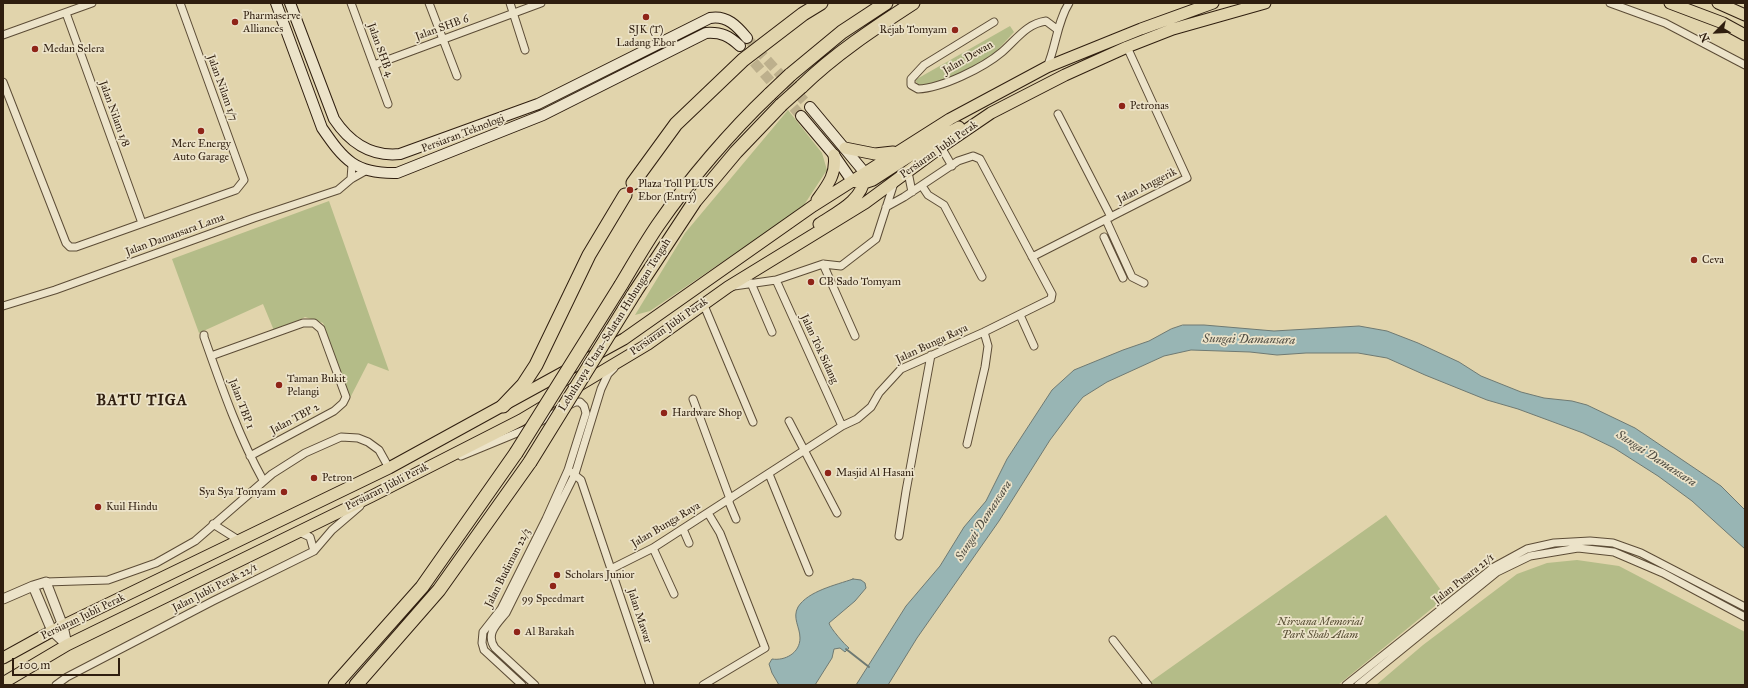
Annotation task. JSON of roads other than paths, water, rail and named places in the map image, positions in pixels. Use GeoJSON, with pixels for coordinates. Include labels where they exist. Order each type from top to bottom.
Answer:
{"type":"FeatureCollection","features":[{"type":"Feature","properties":{"kind":"highway"},"geometry":{"type":"LineString","coordinates":[[633,183],[676,124],[747,56],[803,14],[821,3]]}},
{"type":"Feature","properties":{"kind":"highway","name":"Lebuhraya Utara–Selatan Hubungan Tengah"},"geometry":{"type":"LineString","coordinates":[[335,685],[422,587],[516,453],[658,226],[674,203],[707,162],[770,94],[790,75],[842,32],[886,3]]}},
{"type":"Feature","properties":{"kind":"highway","name":"Lebuhraya Utara–Selatan Hubungan Tengah"},"geometry":{"type":"LineString","coordinates":[[356,685],[439,590],[530,462],[635,292],[696,201],[736,152],[819,69],[858,39],[913,3]]}},
{"type":"Feature","properties":{"kind":"highway"},"geometry":{"type":"LineString","coordinates":[[503,406],[523,385],[536,365],[589,255],[625,195]]}},
{"type":"Feature","properties":{"kind":"main road","name":"Persiaran Teknologi"},"geometry":{"type":"LineString","coordinates":[[276,3],[322,128],[335,147],[352,165],[383,173],[396,173],[543,115],[706,33],[716,32],[728,35],[743,42],[736,25],[718,17],[710,18],[538,104],[400,154],[390,155],[372,152],[356,145],[343,132],[334,119],[290,3]]}},
{"type":"Feature","properties":{"kind":"main road","name":"Persiaran Jubli Perak"},"geometry":{"type":"LineString","coordinates":[[864,178],[896,152],[950,119],[1046,67],[1141,29],[1213,3]]}},
{"type":"Feature","properties":{"kind":"main road","name":"Persiaran Jubli Perak"},"geometry":{"type":"LineString","coordinates":[[3,683],[67,645],[372,496],[522,420],[648,344],[728,286],[801,244],[865,203],[941,147],[991,113],[1066,75],[1127,47],[1173,29],[1265,3]]}},
{"type":"Feature","properties":{"kind":"main road"},"geometry":{"type":"LineString","coordinates":[[1670,3],[1723,23],[1745,35]]}},
{"type":"Feature","properties":{"kind":"main road"},"geometry":{"type":"LineString","coordinates":[[1718,3],[1745,15]]}},
{"type":"Feature","properties":{"kind":"main road"},"geometry":{"type":"LineString","coordinates":[[801,244],[818,225],[855,199],[861,191],[864,178],[845,148],[810,107]]}},
{"type":"Feature","properties":{"kind":"main road"},"geometry":{"type":"LineString","coordinates":[[801,116],[834,155],[852,181],[864,178],[873,180],[930,143],[967,123],[991,113]]}},
{"type":"Feature","properties":{"kind":"main road"},"geometry":{"type":"LineString","coordinates":[[845,148],[875,154],[896,152]]}},
{"type":"Feature","properties":{"kind":"main road"},"geometry":{"type":"LineString","coordinates":[[813,206],[831,178],[836,163],[834,155]]}},
{"type":"Feature","properties":{"kind":"main road","name":"Persiaran Jubli Perak"},"geometry":{"type":"LineString","coordinates":[[3,658],[52,631],[389,468],[624,339],[813,206],[852,181]]}},
{"type":"Feature","properties":{"kind":"street"},"geometry":{"type":"LineString","coordinates":[[3,35],[92,3]]}},
{"type":"Feature","properties":{"kind":"street","name":"Jalan Nilam 1/7"},"geometry":{"type":"LineString","coordinates":[[142,223],[236,190],[244,180],[180,3]]}},
{"type":"Feature","properties":{"kind":"street","name":"Jalan SHB 4"},"geometry":{"type":"LineString","coordinates":[[351,3],[388,104]]}},
{"type":"Feature","properties":{"kind":"street"},"geometry":{"type":"LineString","coordinates":[[430,3],[457,76]]}},
{"type":"Feature","properties":{"kind":"street"},"geometry":{"type":"LineString","coordinates":[[510,3],[526,50]]}},
{"type":"Feature","properties":{"kind":"street","name":"Jalan SHB 6"},"geometry":{"type":"LineString","coordinates":[[374,65],[541,3]]}},
{"type":"Feature","properties":{"kind":"street"},"geometry":{"type":"LineString","coordinates":[[1046,67],[1054,53],[1058,30],[1069,3]]}},
{"type":"Feature","properties":{"kind":"street"},"geometry":{"type":"LineString","coordinates":[[1610,3],[1665,24],[1745,65]]}},
{"type":"Feature","properties":{"kind":"street","name":"Jalan Nilam 1/8"},"geometry":{"type":"LineString","coordinates":[[66,13],[142,223]]}},
{"type":"Feature","properties":{"kind":"street","name":"Jalan Dewan"},"geometry":{"type":"LineString","coordinates":[[994,22],[924,65],[911,79],[911,85],[918,89],[945,84],[994,58],[1028,26],[1037,22],[1046,21],[1058,30]]}},
{"type":"Feature","properties":{"kind":"street","name":"Jalan Anggerik"},"geometry":{"type":"LineString","coordinates":[[1032,257],[1187,178],[1127,47]]}},
{"type":"Feature","properties":{"kind":"street"},"geometry":{"type":"LineString","coordinates":[[3,82],[66,243],[70,247],[76,247],[142,223]]}},
{"type":"Feature","properties":{"kind":"street"},"geometry":{"type":"LineString","coordinates":[[1058,114],[1109,218],[1117,245],[1132,277],[1144,283]]}},
{"type":"Feature","properties":{"kind":"street"},"geometry":{"type":"LineString","coordinates":[[941,147],[952,166]]}},
{"type":"Feature","properties":{"kind":"street","name":"Jalan Bunga Raya"},"geometry":{"type":"LineString","coordinates":[[611,569],[653,548],[842,426],[857,419],[871,407],[879,393],[901,369],[984,332],[1051,299],[1052,294],[980,159],[973,156],[967,157],[886,207]]}},
{"type":"Feature","properties":{"kind":"street"},"geometry":{"type":"LineString","coordinates":[[351,179],[352,165]]}},
{"type":"Feature","properties":{"kind":"street","name":"Jalan Damansara Lama"},"geometry":{"type":"LineString","coordinates":[[3,306],[55,290],[254,218],[338,190],[351,179],[367,170]]}},
{"type":"Feature","properties":{"kind":"street"},"geometry":{"type":"LineString","coordinates":[[908,172],[912,192]]}},
{"type":"Feature","properties":{"kind":"street"},"geometry":{"type":"LineString","coordinates":[[728,286],[776,280],[823,264],[841,266],[876,240],[894,182]]}},
{"type":"Feature","properties":{"kind":"street"},"geometry":{"type":"LineString","coordinates":[[922,186],[928,195],[944,205],[982,277]]}},
{"type":"Feature","properties":{"kind":"street"},"geometry":{"type":"LineString","coordinates":[[1104,237],[1123,278]]}},
{"type":"Feature","properties":{"kind":"street"},"geometry":{"type":"LineString","coordinates":[[1110,248],[1117,245]]}},
{"type":"Feature","properties":{"kind":"street"},"geometry":{"type":"LineString","coordinates":[[823,264],[855,336]]}},
{"type":"Feature","properties":{"kind":"street","name":"Jalan Tok Sidang"},"geometry":{"type":"LineString","coordinates":[[776,280],[842,426]]}},
{"type":"Feature","properties":{"kind":"street"},"geometry":{"type":"LineString","coordinates":[[751,283],[772,332]]}},
{"type":"Feature","properties":{"kind":"street"},"geometry":{"type":"LineString","coordinates":[[703,303],[753,422]]}},
{"type":"Feature","properties":{"kind":"street"},"geometry":{"type":"LineString","coordinates":[[1020,315],[1034,346]]}},
{"type":"Feature","properties":{"kind":"street","name":"Jalan TBP 2"},"geometry":{"type":"LineString","coordinates":[[211,356],[303,323],[314,323],[322,329],[346,397],[343,403],[334,411],[250,456]]}},
{"type":"Feature","properties":{"kind":"street"},"geometry":{"type":"LineString","coordinates":[[967,444],[985,367],[988,346],[984,332]]}},
{"type":"Feature","properties":{"kind":"street","name":"Jalan TBP 1"},"geometry":{"type":"LineString","coordinates":[[204,335],[250,456],[263,480]]}},
{"type":"Feature","properties":{"kind":"street"},"geometry":{"type":"LineString","coordinates":[[899,536],[931,355]]}},
{"type":"Feature","properties":{"kind":"street"},"geometry":{"type":"LineString","coordinates":[[568,470],[575,474],[601,389],[608,374],[624,358]]}},
{"type":"Feature","properties":{"kind":"street"},"geometry":{"type":"LineString","coordinates":[[693,399],[736,519]]}},
{"type":"Feature","properties":{"kind":"street","name":"Jalan Budiman 22/3"},"geometry":{"type":"LineString","coordinates":[[424,469],[478,450],[522,432],[574,402],[580,402],[584,406],[586,414],[568,470],[501,609],[483,632],[482,643],[484,650],[522,685]]}},
{"type":"Feature","properties":{"kind":"street"},"geometry":{"type":"LineString","coordinates":[[789,421],[837,513]]}},
{"type":"Feature","properties":{"kind":"street"},"geometry":{"type":"LineString","coordinates":[[3,599],[46,582],[108,580],[129,573],[176,553],[195,541],[263,480],[305,453],[340,436],[358,438],[368,442],[379,450],[389,468]]}},
{"type":"Feature","properties":{"kind":"street","name":"Jalan Budiman 22/3"},"geometry":{"type":"LineString","coordinates":[[535,685],[494,648],[490,637],[506,613],[575,474]]}},
{"type":"Feature","properties":{"kind":"street","name":"Jalan Mawar"},"geometry":{"type":"LineString","coordinates":[[575,474],[581,480],[650,685]]}},
{"type":"Feature","properties":{"kind":"street"},"geometry":{"type":"LineString","coordinates":[[769,474],[809,572]]}},
{"type":"Feature","properties":{"kind":"street","name":"Jalan Jubli Perak 22/1"},"geometry":{"type":"LineString","coordinates":[[56,685],[67,677],[213,601],[307,556],[314,551],[346,517],[372,496]]}},
{"type":"Feature","properties":{"kind":"street"},"geometry":{"type":"LineString","coordinates":[[704,685],[765,648],[720,532],[708,513]]}},
{"type":"Feature","properties":{"kind":"street"},"geometry":{"type":"LineString","coordinates":[[213,524],[240,541]]}},
{"type":"Feature","properties":{"kind":"street"},"geometry":{"type":"LineString","coordinates":[[683,529],[689,543]]}},
{"type":"Feature","properties":{"kind":"street"},"geometry":{"type":"LineString","coordinates":[[298,531],[310,537],[314,551]]}},
{"type":"Feature","properties":{"kind":"street","name":"Jalan Pusara 21/1"},"geometry":{"type":"LineString","coordinates":[[1346,685],[1494,567],[1528,549],[1554,543],[1590,541],[1613,543],[1641,553],[1745,607]]}},
{"type":"Feature","properties":{"kind":"street"},"geometry":{"type":"LineString","coordinates":[[653,548],[674,594]]}},
{"type":"Feature","properties":{"kind":"street","name":"Jalan Pusara 21/1"},"geometry":{"type":"LineString","coordinates":[[1358,685],[1497,572],[1530,556],[1578,548],[1614,552],[1663,573],[1745,617]]}},
{"type":"Feature","properties":{"kind":"street"},"geometry":{"type":"LineString","coordinates":[[46,582],[63,626],[67,645]]}},
{"type":"Feature","properties":{"kind":"street"},"geometry":{"type":"LineString","coordinates":[[33,586],[52,631],[67,645]]}},
{"type":"Feature","properties":{"kind":"street"},"geometry":{"type":"LineString","coordinates":[[1113,640],[1148,685]]}},
{"type":"Feature","properties":{"kind":"water","name":"Sungai Damansara"},"geometry":{"type":"Polygon","coordinates":[[[1183,325],[1204,325],[1274,331],[1359,326],[1387,331],[1418,343],[1459,362],[1481,376],[1521,392],[1544,398],[1572,401],[1587,405],[1635,428],[1721,486],[1745,510],[1745,549],[1692,501],[1658,476],[1614,448],[1583,433],[1518,409],[1487,400],[1387,358],[1358,353],[1306,353],[1277,355],[1250,352],[1191,350],[1164,356],[1107,382],[1083,397],[1050,440],[999,521],[917,638],[888,685],[856,685],[906,606],[940,566],[964,527],[986,501],[1007,459],[1052,390],[1074,370],[1149,341],[1171,329],[1183,325]]]}},
{"type":"Feature","properties":{"kind":"water"},"geometry":{"type":"Polygon","coordinates":[[[853,579],[861,580],[865,583],[866,588],[855,601],[829,623],[841,640],[849,648],[845,652],[840,648],[834,649],[832,658],[815,685],[779,685],[769,664],[772,659],[782,659],[795,652],[800,638],[796,619],[796,611],[798,607],[803,601],[815,593],[853,579]]]}},
{"type":"Feature","properties":{"kind":"waterway"},"geometry":{"type":"LineString","coordinates":[[846,649],[869,667]]}},
{"type":"Feature","properties":{"kind":"tunnel"},"geometry":{"type":"LineString","coordinates":[[747,38],[810,107]]}},
{"type":"Feature","properties":{"kind":"tunnel"},"geometry":{"type":"LineString","coordinates":[[744,51],[801,116]]}},
{"type":"Feature","properties":{"kind":"place","name":"SJK (T) Ladang Ebor"},"geometry":{"type":"Point","coordinates":[646,17]}},
{"type":"Feature","properties":{"kind":"place","name":"Pharmaserve Alliances"},"geometry":{"type":"Point","coordinates":[235,22]}},
{"type":"Feature","properties":{"kind":"place","name":"Rejab Tomyam"},"geometry":{"type":"Point","coordinates":[955,30]}},
{"type":"Feature","properties":{"kind":"place","name":"Medan Selera"},"geometry":{"type":"Point","coordinates":[35,49]}},
{"type":"Feature","properties":{"kind":"place","name":"Petronas"},"geometry":{"type":"Point","coordinates":[1122,106]}},
{"type":"Feature","properties":{"kind":"place","name":"Merc Energy Auto Garage"},"geometry":{"type":"Point","coordinates":[201,131]}},
{"type":"Feature","properties":{"kind":"place","name":"Plaza Toll PLUS Ebor (Entry)"},"geometry":{"type":"Point","coordinates":[630,190]}},
{"type":"Feature","properties":{"kind":"place","name":"Ceva"},"geometry":{"type":"Point","coordinates":[1694,260]}},
{"type":"Feature","properties":{"kind":"place","name":"CB Sado Tomyam"},"geometry":{"type":"Point","coordinates":[811,282]}},
{"type":"Feature","properties":{"kind":"place","name":"Taman Bukit Pelangi"},"geometry":{"type":"Point","coordinates":[279,385]}},
{"type":"Feature","properties":{"kind":"place","name":"Hardware Shop"},"geometry":{"type":"Point","coordinates":[664,413]}},
{"type":"Feature","properties":{"kind":"place","name":"Masjid Al Hasani"},"geometry":{"type":"Point","coordinates":[828,473]}},
{"type":"Feature","properties":{"kind":"place","name":"Petron"},"geometry":{"type":"Point","coordinates":[314,478]}},
{"type":"Feature","properties":{"kind":"place","name":"Sya Sya Tomyam"},"geometry":{"type":"Point","coordinates":[284,492]}},
{"type":"Feature","properties":{"kind":"place","name":"Kuil Hindu"},"geometry":{"type":"Point","coordinates":[98,507]}},
{"type":"Feature","properties":{"kind":"place","name":"Scholars Junior"},"geometry":{"type":"Point","coordinates":[557,575]}},
{"type":"Feature","properties":{"kind":"place","name":"99 Speedmart"},"geometry":{"type":"Point","coordinates":[553,586]}},
{"type":"Feature","properties":{"kind":"place","name":"Al Barakah"},"geometry":{"type":"Point","coordinates":[517,632]}},
{"type":"Feature","properties":{"kind":"district","name":"BATU TIGA"},"geometry":{"type":"Point","coordinates":[142,401]}},
{"type":"Feature","properties":{"kind":"park label","name":"Nirvana Memorial Park Shah Alam"},"geometry":{"type":"Point","coordinates":[1320,628]}}]}
